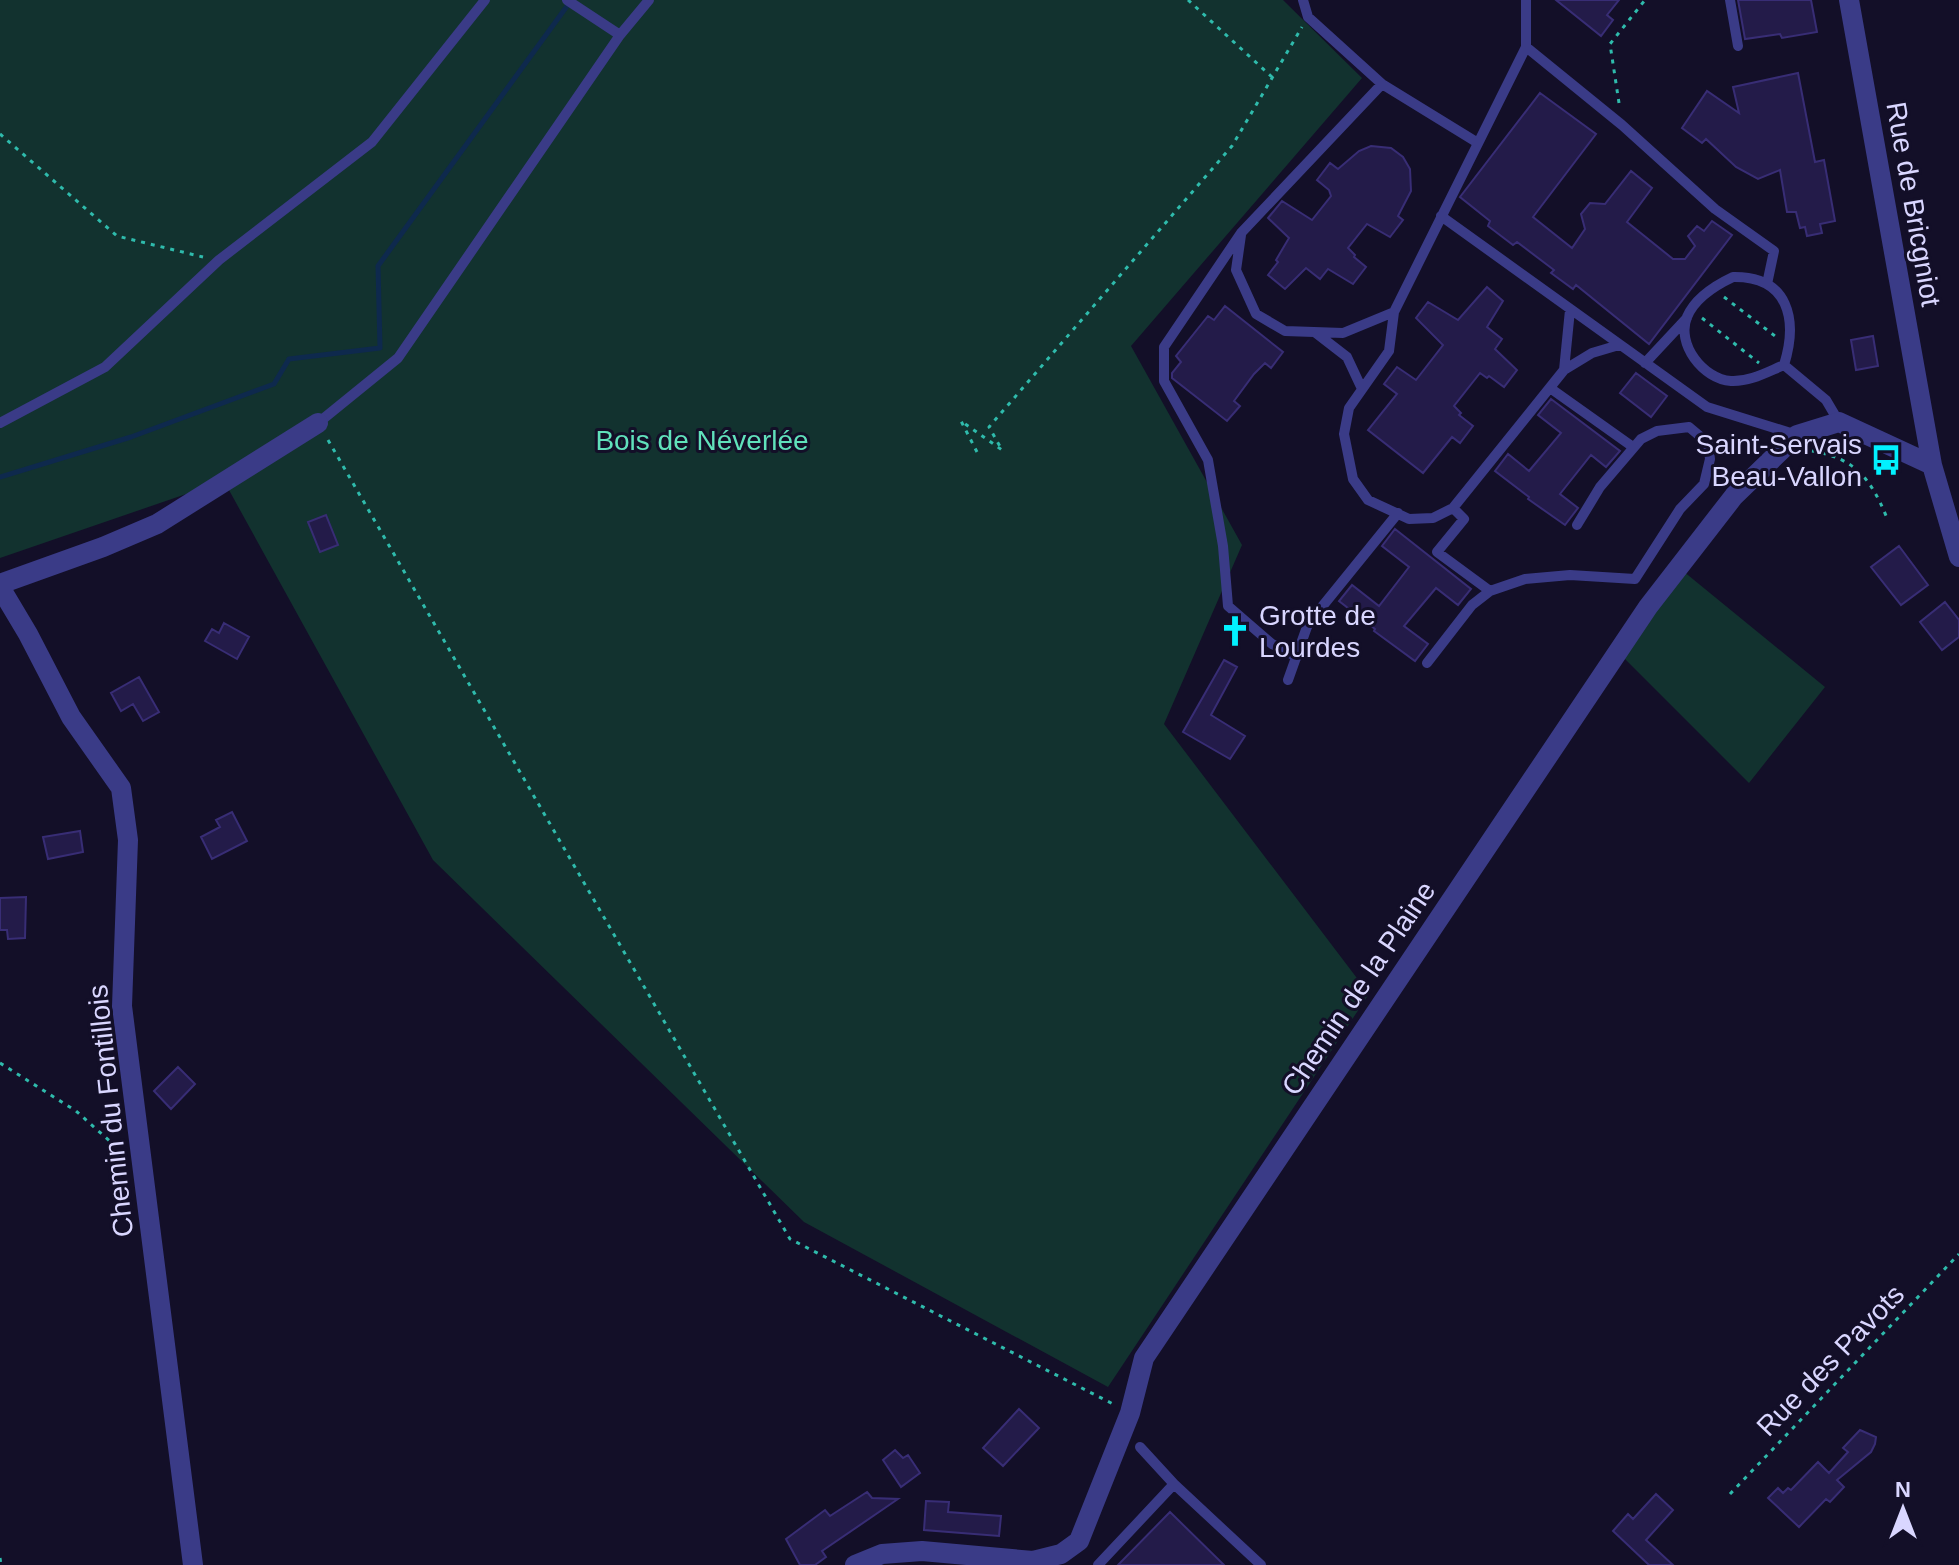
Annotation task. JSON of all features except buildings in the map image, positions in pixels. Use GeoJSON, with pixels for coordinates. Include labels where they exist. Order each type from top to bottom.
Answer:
{"type":"FeatureCollection","features":[{"type":"Feature","properties":{"kind":"street","name":"Rue de Bricgniot"},"geometry":{"type":"LineString","coordinates":[[1849,0],[1932,465],[1959,557]]}},
{"type":"Feature","properties":{"kind":"street"},"geometry":{"type":"LineString","coordinates":[[1839,422],[1932,465]]}},
{"type":"Feature","properties":{"kind":"street","name":"Chemin de la Plaine"},"geometry":{"type":"LineString","coordinates":[[855,1565],[922,1551],[1033,1561],[1061,1554],[1079,1541],[1130,1413],[1144,1358],[1648,607],[1734,496],[1801,444],[1839,422]]}},
{"type":"Feature","properties":{"kind":"street"},"geometry":{"type":"LineString","coordinates":[[0,586],[157,524],[318,423]]}},
{"type":"Feature","properties":{"kind":"street","name":"Chemin du Fontillois"},"geometry":{"type":"LineString","coordinates":[[0,586],[71,717],[121,788],[128,840],[122,1006],[193,1565]]}},
{"type":"Feature","properties":{"kind":"lane"},"geometry":{"type":"LineString","coordinates":[[0,423],[105,367],[219,260],[372,142],[485,0]]}},
{"type":"Feature","properties":{"kind":"lane"},"geometry":{"type":"LineString","coordinates":[[567,0],[620,35]]}},
{"type":"Feature","properties":{"kind":"lane"},"geometry":{"type":"LineString","coordinates":[[318,423],[398,358],[620,35],[649,0]]}},
{"type":"Feature","properties":{"kind":"lane"},"geometry":{"type":"LineString","coordinates":[[1303,0],[1308,17],[1382,84],[1478,143]]}},
{"type":"Feature","properties":{"kind":"lane"},"geometry":{"type":"LineString","coordinates":[[1526,0],[1526,47],[1394,312],[1389,351],[1349,408],[1344,434],[1353,479],[1368,500],[1409,519],[1433,518],[1453,508],[1564,370],[1592,353],[1619,345]]}},
{"type":"Feature","properties":{"kind":"lane"},"geometry":{"type":"LineString","coordinates":[[1730,0],[1738,46]]}},
{"type":"Feature","properties":{"kind":"lane"},"geometry":{"type":"LineString","coordinates":[[1526,47],[1622,125],[1715,209],[1774,251],[1767,284]]}},
{"type":"Feature","properties":{"kind":"lane"},"geometry":{"type":"LineString","coordinates":[[1297,657],[1272,644],[1228,606],[1223,546],[1208,460],[1164,381],[1164,347],[1241,233],[1382,84]]}},
{"type":"Feature","properties":{"kind":"lane"},"geometry":{"type":"LineString","coordinates":[[1441,216],[1707,407],[1801,444]]}},
{"type":"Feature","properties":{"kind":"lane"},"geometry":{"type":"LineString","coordinates":[[1241,233],[1236,270],[1256,314],[1285,331],[1343,333],[1394,312]]}},
{"type":"Feature","properties":{"kind":"lane"},"geometry":{"type":"LineString","coordinates":[[1645,363],[1712,287],[1733,277],[1749,277],[1767,284],[1787,304],[1791,333],[1784,365]]}},
{"type":"Feature","properties":{"kind":"lane"},"geometry":{"type":"LineString","coordinates":[[1564,370],[1570,310]]}},
{"type":"Feature","properties":{"kind":"lane"},"geometry":{"type":"LineString","coordinates":[[1690,314],[1687,339],[1703,371],[1730,381],[1745,380],[1784,365]]}},
{"type":"Feature","properties":{"kind":"lane"},"geometry":{"type":"LineString","coordinates":[[1314,332],[1347,357],[1362,389]]}},
{"type":"Feature","properties":{"kind":"lane"},"geometry":{"type":"LineString","coordinates":[[1784,365],[1826,400],[1839,422]]}},
{"type":"Feature","properties":{"kind":"lane"},"geometry":{"type":"LineString","coordinates":[[1550,388],[1633,447]]}},
{"type":"Feature","properties":{"kind":"lane"},"geometry":{"type":"LineString","coordinates":[[1427,663],[1472,605],[1490,591],[1525,579],[1570,575],[1635,579],[1680,509],[1704,484],[1710,451],[1708,443],[1689,427],[1657,431],[1641,439],[1591,500],[1577,525]]}},
{"type":"Feature","properties":{"kind":"lane"},"geometry":{"type":"LineString","coordinates":[[1453,508],[1464,519],[1437,552],[1490,591]]}},
{"type":"Feature","properties":{"kind":"lane"},"geometry":{"type":"LineString","coordinates":[[1288,680],[1308,624],[1398,513]]}},
{"type":"Feature","properties":{"kind":"lane"},"geometry":{"type":"LineString","coordinates":[[1140,1447],[1174,1484],[1261,1565]]}},
{"type":"Feature","properties":{"kind":"lane"},"geometry":{"type":"LineString","coordinates":[[1098,1565],[1174,1484]]}},
{"type":"Feature","properties":{"kind":"path"},"geometry":{"type":"LineString","coordinates":[[1188,0],[1272,77]]}},
{"type":"Feature","properties":{"kind":"path"},"geometry":{"type":"LineString","coordinates":[[1622,125],[1610,44],[1645,0]]}},
{"type":"Feature","properties":{"kind":"path"},"geometry":{"type":"LineString","coordinates":[[977,452],[961,421],[1002,450],[989,427],[1232,146],[1308,17]]}},
{"type":"Feature","properties":{"kind":"path"},"geometry":{"type":"LineString","coordinates":[[0,134],[117,236],[219,260]]}},
{"type":"Feature","properties":{"kind":"path"},"geometry":{"type":"LineString","coordinates":[[1712,287],[1789,346]]}},
{"type":"Feature","properties":{"kind":"path"},"geometry":{"type":"LineString","coordinates":[[1690,314],[1770,371]]}},
{"type":"Feature","properties":{"kind":"path"},"geometry":{"type":"LineString","coordinates":[[318,423],[790,1239],[1130,1413]]}},
{"type":"Feature","properties":{"kind":"path"},"geometry":{"type":"LineString","coordinates":[[1801,444],[1833,454],[1853,465],[1876,491],[1887,518]]}},
{"type":"Feature","properties":{"kind":"path"},"geometry":{"type":"LineString","coordinates":[[0,1063],[76,1111],[143,1170]]}},
{"type":"Feature","properties":{"kind":"path","name":"Rue des Pavots"},"geometry":{"type":"LineString","coordinates":[[1730,1494],[1959,1254]]}},
{"type":"Feature","properties":{"kind":"path"},"geometry":{"type":"LineString","coordinates":[[0,1558],[1,1565]]}},
{"type":"Feature","properties":{"kind":"green space","name":"Bois de Néverlée"},"geometry":{"type":"Polygon","coordinates":[[[0,0],[1283,0],[1362,78],[1131,346],[1242,545],[1164,724],[1369,994],[1108,1387],[804,1222],[433,860],[224,481],[0,558],[0,0]]]}},
{"type":"Feature","properties":{"kind":"green space"},"geometry":{"type":"Polygon","coordinates":[[[1683,571],[1825,687],[1749,783],[1621,655],[1683,571]]]}},
{"type":"Feature","properties":{"kind":"waterway"},"geometry":{"type":"LineString","coordinates":[[0,477],[131,437],[274,384],[289,359],[380,348],[378,266],[570,2]]}},
{"type":"Feature","properties":{"kind":"place","name":"Saint-Servais Beau-Vallon"},"geometry":{"type":"Point","coordinates":[1886,460]}},
{"type":"Feature","properties":{"kind":"place","name":"Grotte de Lourdes"},"geometry":{"type":"Point","coordinates":[1235,631]}}]}
